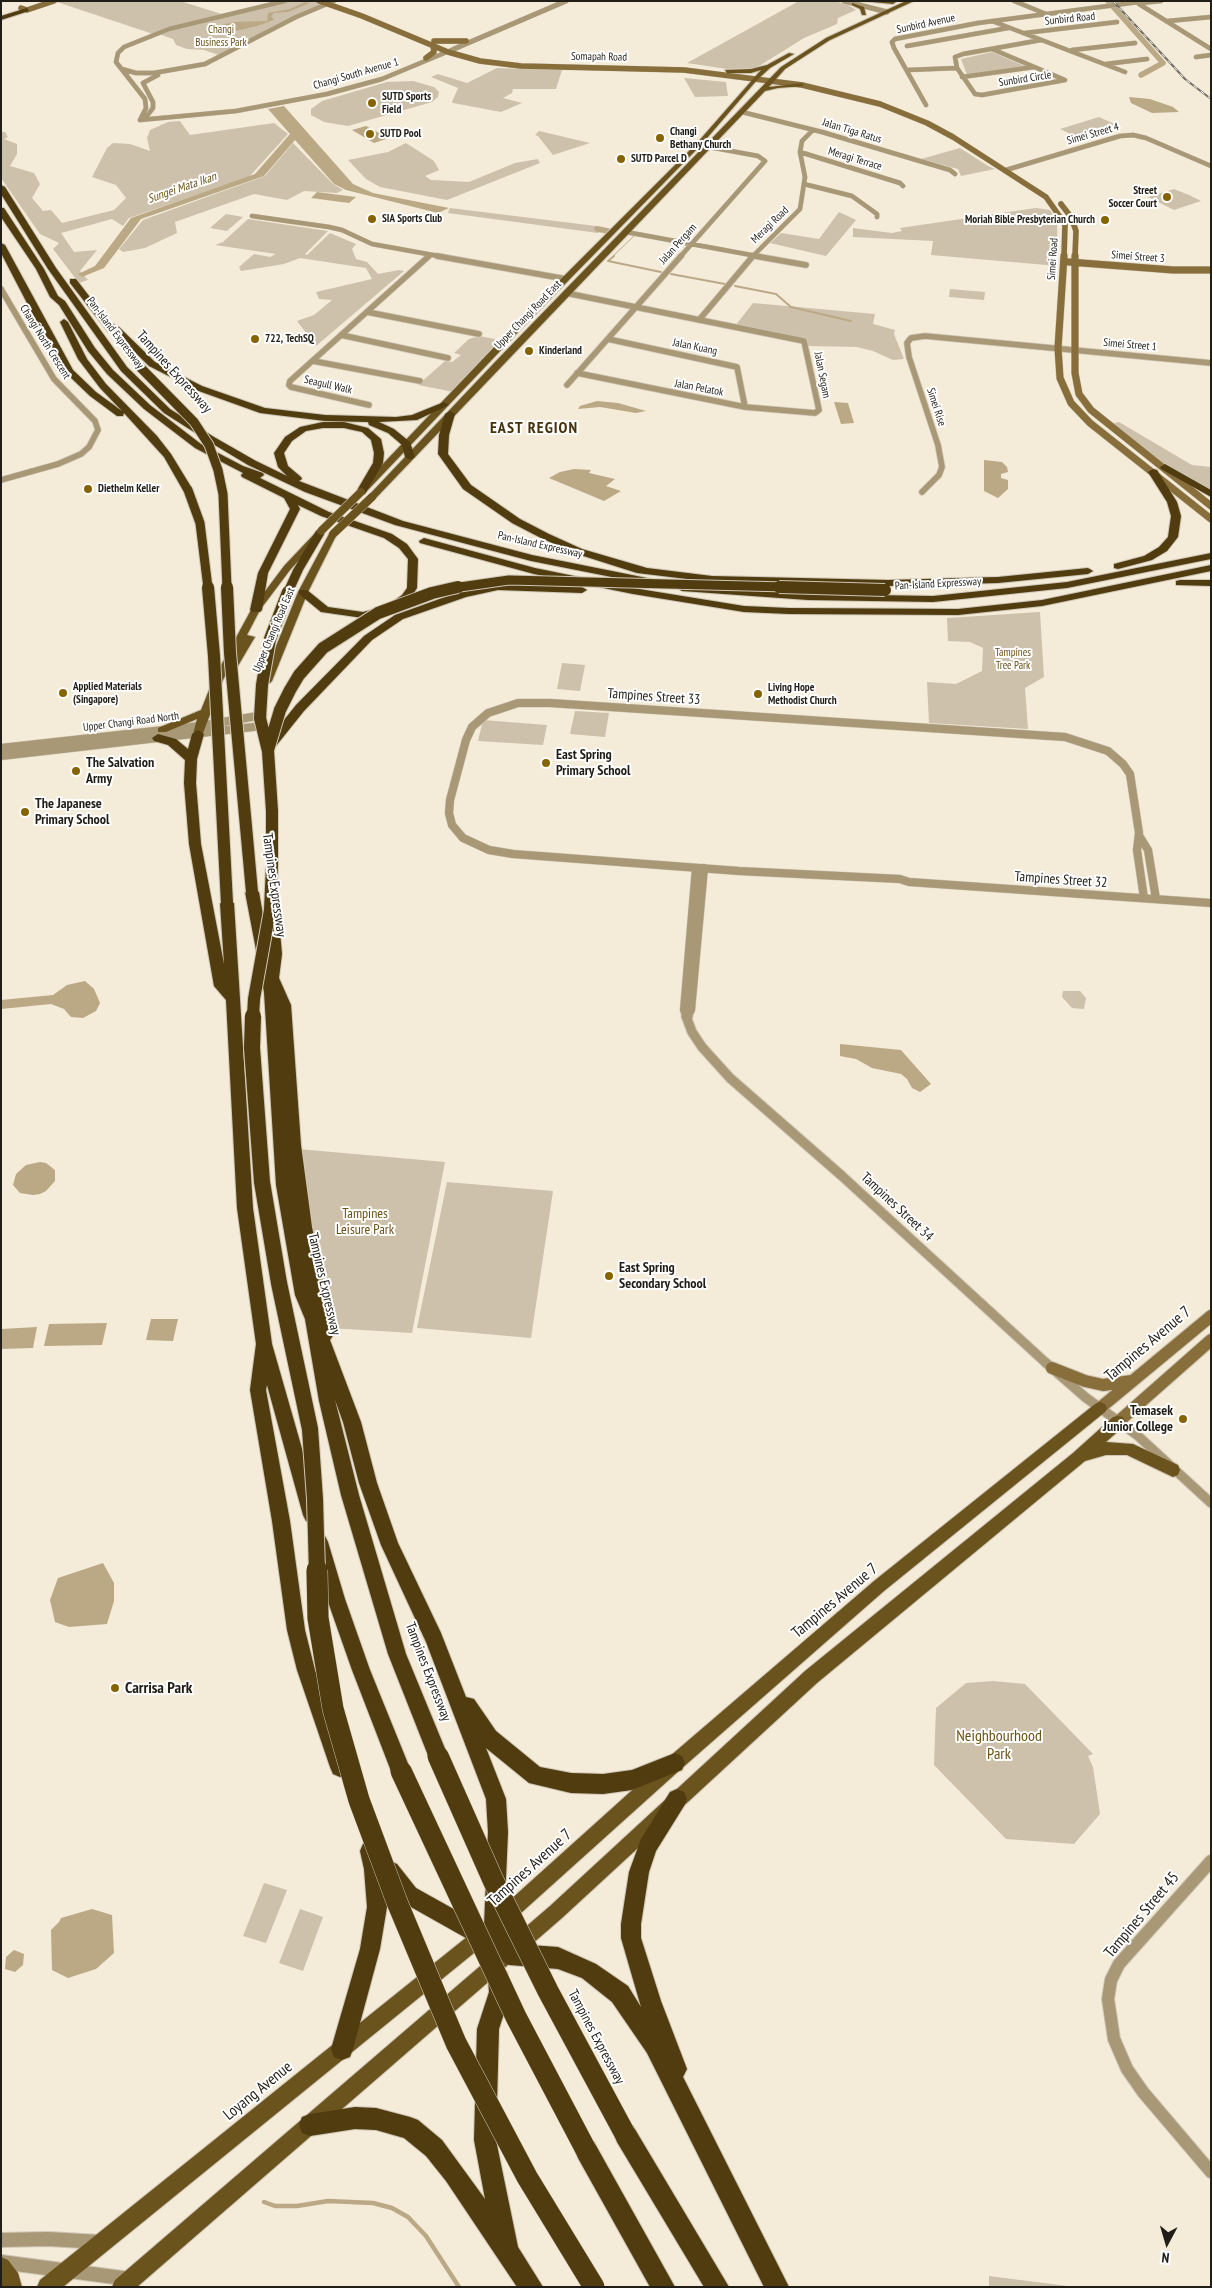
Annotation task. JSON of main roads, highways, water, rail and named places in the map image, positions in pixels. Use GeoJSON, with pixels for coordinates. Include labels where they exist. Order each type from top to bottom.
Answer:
{"type":"FeatureCollection","features":[{"type":"Feature","properties":{"kind":"highway"},"geometry":{"type":"LineString","coordinates":[[1,14],[24,9]]}},
{"type":"Feature","properties":{"kind":"highway"},"geometry":{"type":"LineString","coordinates":[[1,18],[24,9]]}},
{"type":"Feature","properties":{"kind":"highway","name":"Pan-Island Expressway"},"geometry":{"type":"LineString","coordinates":[[1,187],[52,269],[124,369],[167,411],[252,463],[309,490],[399,523],[540,560],[675,587],[768,595],[858,599],[933,598],[1027,590],[1118,576],[1211,556]]}},
{"type":"Feature","properties":{"kind":"highway","name":"Pan-Island Expressway"},"geometry":{"type":"LineString","coordinates":[[1,210],[40,269],[54,297],[62,303],[91,350],[110,372],[147,407],[198,446],[238,468],[246,469],[296,493],[382,527],[430,543],[534,571],[688,601],[744,609],[850,612],[958,612],[1042,604],[1211,568]]}},
{"type":"Feature","properties":{"kind":"highway","name":"Tampines Expressway"},"geometry":{"type":"LineString","coordinates":[[38,244],[48,251],[138,365],[194,422],[209,445],[218,470],[223,494],[228,625],[252,892],[271,992],[284,1185],[303,1295],[313,1319],[327,1401],[350,1495],[397,1654],[438,1756],[502,1898],[548,1991],[625,2134],[716,2287]]}},
{"type":"Feature","properties":{"kind":"highway"},"geometry":{"type":"LineString","coordinates":[[1,245],[59,355],[70,372],[119,413],[137,421]]}},
{"type":"Feature","properties":{"kind":"highway"},"geometry":{"type":"LineString","coordinates":[[54,297],[83,359],[103,386],[154,438],[168,456],[188,490],[200,523],[205,553],[214,656],[232,998],[246,1208],[264,1344],[336,1600],[361,1670],[401,1771],[516,2017],[586,2150],[663,2287]]}},
{"type":"Feature","properties":{"kind":"highway"},"geometry":{"type":"LineString","coordinates":[[106,323],[116,329],[152,364],[207,392],[263,411],[359,419],[396,420],[414,418],[447,410],[443,454],[467,486],[499,510],[545,536],[578,551],[649,572]]}},
{"type":"Feature","properties":{"kind":"highway"},"geometry":{"type":"LineString","coordinates":[[359,419],[377,424],[407,444],[410,457]]}},
{"type":"Feature","properties":{"kind":"highway"},"geometry":{"type":"LineString","coordinates":[[309,490],[283,467],[279,453],[288,439],[303,430],[323,425],[344,425],[365,430],[376,439],[379,453],[378,463],[361,492]]}},
{"type":"Feature","properties":{"kind":"highway"},"geometry":{"type":"LineString","coordinates":[[238,468],[240,471],[289,497],[325,514],[388,536],[403,546],[414,559],[413,583],[406,597],[378,612],[363,615],[325,610],[303,592]]}},
{"type":"Feature","properties":{"kind":"highway"},"geometry":{"type":"LineString","coordinates":[[1165,468],[1188,483],[1211,494]]}},
{"type":"Feature","properties":{"kind":"highway"},"geometry":{"type":"LineString","coordinates":[[505,550],[604,568],[712,579],[888,583],[1037,578],[1122,566],[1148,558],[1163,549],[1173,537],[1176,516],[1172,502],[1153,472]]}},
{"type":"Feature","properties":{"kind":"highway"},"geometry":{"type":"LineString","coordinates":[[256,610],[263,573],[295,509],[289,497]]}},
{"type":"Feature","properties":{"kind":"highway"},"geometry":{"type":"LineString","coordinates":[[271,992],[275,954],[271,910],[271,809],[267,750],[260,718],[262,685],[270,639],[288,592],[298,570],[322,531]]}},
{"type":"Feature","properties":{"kind":"highway"},"geometry":{"type":"LineString","coordinates":[[267,750],[280,710],[290,690],[299,674],[323,648],[378,613],[432,593],[509,580],[937,590],[1046,583],[1174,564]]}},
{"type":"Feature","properties":{"kind":"highway"},"geometry":{"type":"LineString","coordinates":[[930,581],[991,587]]}},
{"type":"Feature","properties":{"kind":"highway"},"geometry":{"type":"LineString","coordinates":[[1042,604],[1071,602],[1189,581],[1211,583]]}},
{"type":"Feature","properties":{"kind":"highway"},"geometry":{"type":"LineString","coordinates":[[267,750],[300,708],[368,638],[399,617],[463,594],[498,587],[531,586],[688,601]]}},
{"type":"Feature","properties":{"kind":"highway"},"geometry":{"type":"LineString","coordinates":[[300,708],[276,722],[262,721],[267,750],[272,811],[270,910],[254,999],[252,1048],[262,1182],[279,1283],[310,1429],[315,1499],[318,1618],[333,1709],[362,1810],[397,1902],[456,2043],[527,2176],[594,2287]]}},
{"type":"Feature","properties":{"kind":"highway"},"geometry":{"type":"LineString","coordinates":[[199,730],[191,760],[190,792],[200,873],[221,986],[232,998]]}},
{"type":"Feature","properties":{"kind":"highway"},"geometry":{"type":"LineString","coordinates":[[160,734],[172,742],[191,760]]}},
{"type":"Feature","properties":{"kind":"highway"},"geometry":{"type":"LineString","coordinates":[[273,976],[284,1005],[293,1145],[304,1227],[330,1357],[352,1422],[368,1483],[390,1545],[434,1639],[496,1798],[498,1832],[487,1931],[503,1960],[500,1992],[488,2029],[485,2140],[507,2252]]}},
{"type":"Feature","properties":{"kind":"highway"},"geometry":{"type":"LineString","coordinates":[[313,1319],[330,1357]]}},
{"type":"Feature","properties":{"kind":"highway"},"geometry":{"type":"LineString","coordinates":[[264,1344],[258,1390],[281,1521],[296,1630],[306,1670],[365,1831],[374,1869],[377,1907],[370,1949],[342,2049]]}},
{"type":"Feature","properties":{"kind":"highway"},"geometry":{"type":"LineString","coordinates":[[450,1682],[489,1738],[536,1776],[571,1783],[603,1784],[632,1780],[675,1763]]}},
{"type":"Feature","properties":{"kind":"highway"},"geometry":{"type":"LineString","coordinates":[[677,1800],[648,1846],[639,1872],[632,1914],[631,1938],[650,2001],[706,2150]]}},
{"type":"Feature","properties":{"kind":"highway"},"geometry":{"type":"LineString","coordinates":[[365,1831],[387,1868],[409,1895],[487,1931]]}},
{"type":"Feature","properties":{"kind":"highway"},"geometry":{"type":"LineString","coordinates":[[503,1960],[558,1958],[589,1971],[620,1994],[655,2045],[706,2150],[777,2287]]}},
{"type":"Feature","properties":{"kind":"highway"},"geometry":{"type":"LineString","coordinates":[[310,2125],[355,2118],[376,2119],[410,2128],[434,2148],[454,2172],[531,2287]]}},
{"type":"Feature","properties":{"kind":"main road"},"geometry":{"type":"LineString","coordinates":[[24,9],[41,1]]}},
{"type":"Feature","properties":{"kind":"main road"},"geometry":{"type":"LineString","coordinates":[[24,9],[54,1]]}},
{"type":"Feature","properties":{"kind":"main road"},"geometry":{"type":"LineString","coordinates":[[319,1],[332,2],[449,50]]}},
{"type":"Feature","properties":{"kind":"main road"},"geometry":{"type":"LineString","coordinates":[[863,1],[894,2]]}},
{"type":"Feature","properties":{"kind":"main road","name":"Upper Changi Road East"},"geometry":{"type":"LineString","coordinates":[[199,730],[204,712],[218,680],[256,610],[290,563],[424,427],[447,410],[608,252],[783,68],[828,39],[911,1]]}},
{"type":"Feature","properties":{"kind":"main road"},"geometry":{"type":"LineString","coordinates":[[332,2],[341,8],[433,43],[468,42],[465,56],[436,57]]}},
{"type":"Feature","properties":{"kind":"main road"},"geometry":{"type":"LineString","coordinates":[[858,17],[894,2]]}},
{"type":"Feature","properties":{"kind":"main road"},"geometry":{"type":"LineString","coordinates":[[854,4],[862,8],[864,14]]}},
{"type":"Feature","properties":{"kind":"main road"},"geometry":{"type":"LineString","coordinates":[[314,9],[341,8]]}},
{"type":"Feature","properties":{"kind":"main road"},"geometry":{"type":"LineString","coordinates":[[804,46],[835,27]]}},
{"type":"Feature","properties":{"kind":"main road"},"geometry":{"type":"LineString","coordinates":[[426,58],[434,52],[433,43]]}},
{"type":"Feature","properties":{"kind":"main road","name":"Somapah Road"},"geometry":{"type":"LineString","coordinates":[[449,50],[465,56],[509,65],[663,69],[757,77]]}},
{"type":"Feature","properties":{"kind":"main road","name":"Upper Changi Road East"},"geometry":{"type":"LineString","coordinates":[[262,721],[268,675],[303,592],[334,534],[439,427],[447,410],[557,287],[672,172],[757,77],[768,67],[797,50]]}},
{"type":"Feature","properties":{"kind":"main road","name":"Somapah Road"},"geometry":{"type":"LineString","coordinates":[[465,56],[508,62],[665,66],[726,71],[757,77]]}},
{"type":"Feature","properties":{"kind":"main road"},"geometry":{"type":"LineString","coordinates":[[726,71],[751,71],[768,67]]}},
{"type":"Feature","properties":{"kind":"main road"},"geometry":{"type":"LineString","coordinates":[[783,68],[787,76],[795,80]]}},
{"type":"Feature","properties":{"kind":"main road"},"geometry":{"type":"LineString","coordinates":[[732,76],[742,81],[748,89]]}},
{"type":"Feature","properties":{"kind":"main road","name":"Simei Road"},"geometry":{"type":"LineString","coordinates":[[757,77],[869,100],[905,114],[953,137],[1009,169],[1046,197],[1062,218],[1066,231],[1059,347],[1060,378],[1071,403],[1090,423],[1211,519]]}},
{"type":"Feature","properties":{"kind":"main road","name":"Simei Road"},"geometry":{"type":"LineString","coordinates":[[772,79],[795,80],[870,96],[919,114],[1059,202],[1071,217],[1076,231],[1076,379],[1079,394],[1085,402],[1126,438],[1211,506]]}},
{"type":"Feature","properties":{"kind":"main road"},"geometry":{"type":"LineString","coordinates":[[762,90],[778,86],[802,85]]}},
{"type":"Feature","properties":{"kind":"main road"},"geometry":{"type":"LineString","coordinates":[[672,172],[686,171]]}},
{"type":"Feature","properties":{"kind":"main road"},"geometry":{"type":"LineString","coordinates":[[1066,231],[1076,231]]}},
{"type":"Feature","properties":{"kind":"main road"},"geometry":{"type":"LineString","coordinates":[[592,252],[608,252]]}},
{"type":"Feature","properties":{"kind":"main road","name":"Simei Street 3"},"geometry":{"type":"LineString","coordinates":[[1064,259],[1173,270],[1211,270]]}},
{"type":"Feature","properties":{"kind":"main road","name":"Simei Street 3"},"geometry":{"type":"LineString","coordinates":[[1075,260],[1176,266],[1211,265]]}},
{"type":"Feature","properties":{"kind":"main road"},"geometry":{"type":"LineString","coordinates":[[566,279],[582,278]]}},
{"type":"Feature","properties":{"kind":"main road"},"geometry":{"type":"LineString","coordinates":[[557,287],[569,290]]}},
{"type":"Feature","properties":{"kind":"main road"},"geometry":{"type":"LineString","coordinates":[[424,427],[439,427]]}},
{"type":"Feature","properties":{"kind":"main road","name":"Upper Changi Road East"},"geometry":{"type":"LineString","coordinates":[[212,694],[222,687],[276,594],[281,578]]}},
{"type":"Feature","properties":{"kind":"main road"},"geometry":{"type":"LineString","coordinates":[[160,734],[204,712]]}},
{"type":"Feature","properties":{"kind":"main road","name":"Tampines Avenue 7"},"geometry":{"type":"LineString","coordinates":[[487,1931],[675,1763],[880,1586],[1211,1316]]}},
{"type":"Feature","properties":{"kind":"main road"},"geometry":{"type":"LineString","coordinates":[[127,2283],[503,1960],[811,1677],[1078,1458],[1211,1340]]}},
{"type":"Feature","properties":{"kind":"main road"},"geometry":{"type":"LineString","coordinates":[[1052,1368],[1085,1381],[1103,1385],[1134,1380]]}},
{"type":"Feature","properties":{"kind":"main road"},"geometry":{"type":"LineString","coordinates":[[1078,1458],[1106,1448],[1128,1449],[1173,1470]]}},
{"type":"Feature","properties":{"kind":"main road","name":"Loyang Avenue"},"geometry":{"type":"LineString","coordinates":[[47,2287],[487,1931]]}},
{"type":"Feature","properties":{"kind":"main road"},"geometry":{"type":"LineString","coordinates":[[1,2267],[11,2280],[12,2287]]}},
{"type":"Feature","properties":{"kind":"waterway"},"geometry":{"type":"LineString","coordinates":[[1108,1],[1163,63],[1141,75]]}},
{"type":"Feature","properties":{"kind":"waterway","name":"Sungei Mata Ikan"},"geometry":{"type":"LineString","coordinates":[[597,229],[608,231]]}},
{"type":"Feature","properties":{"kind":"waterway","name":"Sungei Mata Ikan"},"geometry":{"type":"LineString","coordinates":[[612,257],[634,236]]}},
{"type":"Feature","properties":{"kind":"waterway","name":"Sungei Mata Ikan"},"geometry":{"type":"LineString","coordinates":[[614,256],[608,261],[661,272]]}},
{"type":"Feature","properties":{"kind":"waterway","name":"Sungei Mata Ikan"},"geometry":{"type":"LineString","coordinates":[[671,274],[725,284]]}},
{"type":"Feature","properties":{"kind":"waterway","name":"Sungei Mata Ikan"},"geometry":{"type":"LineString","coordinates":[[735,286],[776,294],[791,307],[851,321]]}},
{"type":"Feature","properties":{"kind":"waterway"},"geometry":{"type":"LineString","coordinates":[[264,2202],[275,2206],[297,2206],[328,2201],[373,2203],[392,2208],[408,2217],[426,2236],[459,2287]]}},
{"type":"Feature","properties":{"kind":"railway"},"geometry":{"type":"LineString","coordinates":[[1113,1],[1185,79],[1211,99]]}},
{"type":"Feature","properties":{"kind":"place","name":"SUTD Sports Field"},"geometry":{"type":"Point","coordinates":[372,103]}},
{"type":"Feature","properties":{"kind":"place","name":"SUTD Pool"},"geometry":{"type":"Point","coordinates":[370,134]}},
{"type":"Feature","properties":{"kind":"place","name":"Changi Bethany Church"},"geometry":{"type":"Point","coordinates":[660,138]}},
{"type":"Feature","properties":{"kind":"place","name":"SUTD Parcel D"},"geometry":{"type":"Point","coordinates":[621,159]}},
{"type":"Feature","properties":{"kind":"place","name":"Street Soccer Court"},"geometry":{"type":"Point","coordinates":[1167,197]}},
{"type":"Feature","properties":{"kind":"place","name":"SIA Sports Club"},"geometry":{"type":"Point","coordinates":[372,219]}},
{"type":"Feature","properties":{"kind":"place","name":"Moriah Bible Presbyterian Church"},"geometry":{"type":"Point","coordinates":[1105,220]}},
{"type":"Feature","properties":{"kind":"place","name":"722, TechSQ"},"geometry":{"type":"Point","coordinates":[255,339]}},
{"type":"Feature","properties":{"kind":"place","name":"Kinderland"},"geometry":{"type":"Point","coordinates":[529,351]}},
{"type":"Feature","properties":{"kind":"place","name":"Diethelm Keller"},"geometry":{"type":"Point","coordinates":[88,489]}},
{"type":"Feature","properties":{"kind":"place","name":"Applied Materials (Singapore)"},"geometry":{"type":"Point","coordinates":[63,693]}},
{"type":"Feature","properties":{"kind":"place","name":"Living Hope Methodist Church"},"geometry":{"type":"Point","coordinates":[758,694]}},
{"type":"Feature","properties":{"kind":"place","name":"East Spring Primary School"},"geometry":{"type":"Point","coordinates":[546,763]}},
{"type":"Feature","properties":{"kind":"place","name":"The Salvation Army"},"geometry":{"type":"Point","coordinates":[76,771]}},
{"type":"Feature","properties":{"kind":"place","name":"The Japanese Primary School"},"geometry":{"type":"Point","coordinates":[25,812]}},
{"type":"Feature","properties":{"kind":"place","name":"East Spring Secondary School"},"geometry":{"type":"Point","coordinates":[609,1276]}},
{"type":"Feature","properties":{"kind":"place","name":"Temasek Junior College"},"geometry":{"type":"Point","coordinates":[1183,1419]}},
{"type":"Feature","properties":{"kind":"place","name":"Carrisa Park"},"geometry":{"type":"Point","coordinates":[115,1688]}},
{"type":"Feature","properties":{"kind":"district","name":"EAST REGION"},"geometry":{"type":"Point","coordinates":[534,428]}},
{"type":"Feature","properties":{"kind":"park label","name":"Changi Business Park"},"geometry":{"type":"Point","coordinates":[221,36]}},
{"type":"Feature","properties":{"kind":"park label","name":"Tampines Tree Park"},"geometry":{"type":"Point","coordinates":[1013,659]}},
{"type":"Feature","properties":{"kind":"park label","name":"Tampines Leisure Park"},"geometry":{"type":"Point","coordinates":[365,1222]}},
{"type":"Feature","properties":{"kind":"park label","name":"Neighbourhood Park"},"geometry":{"type":"Point","coordinates":[999,1745]}}]}
